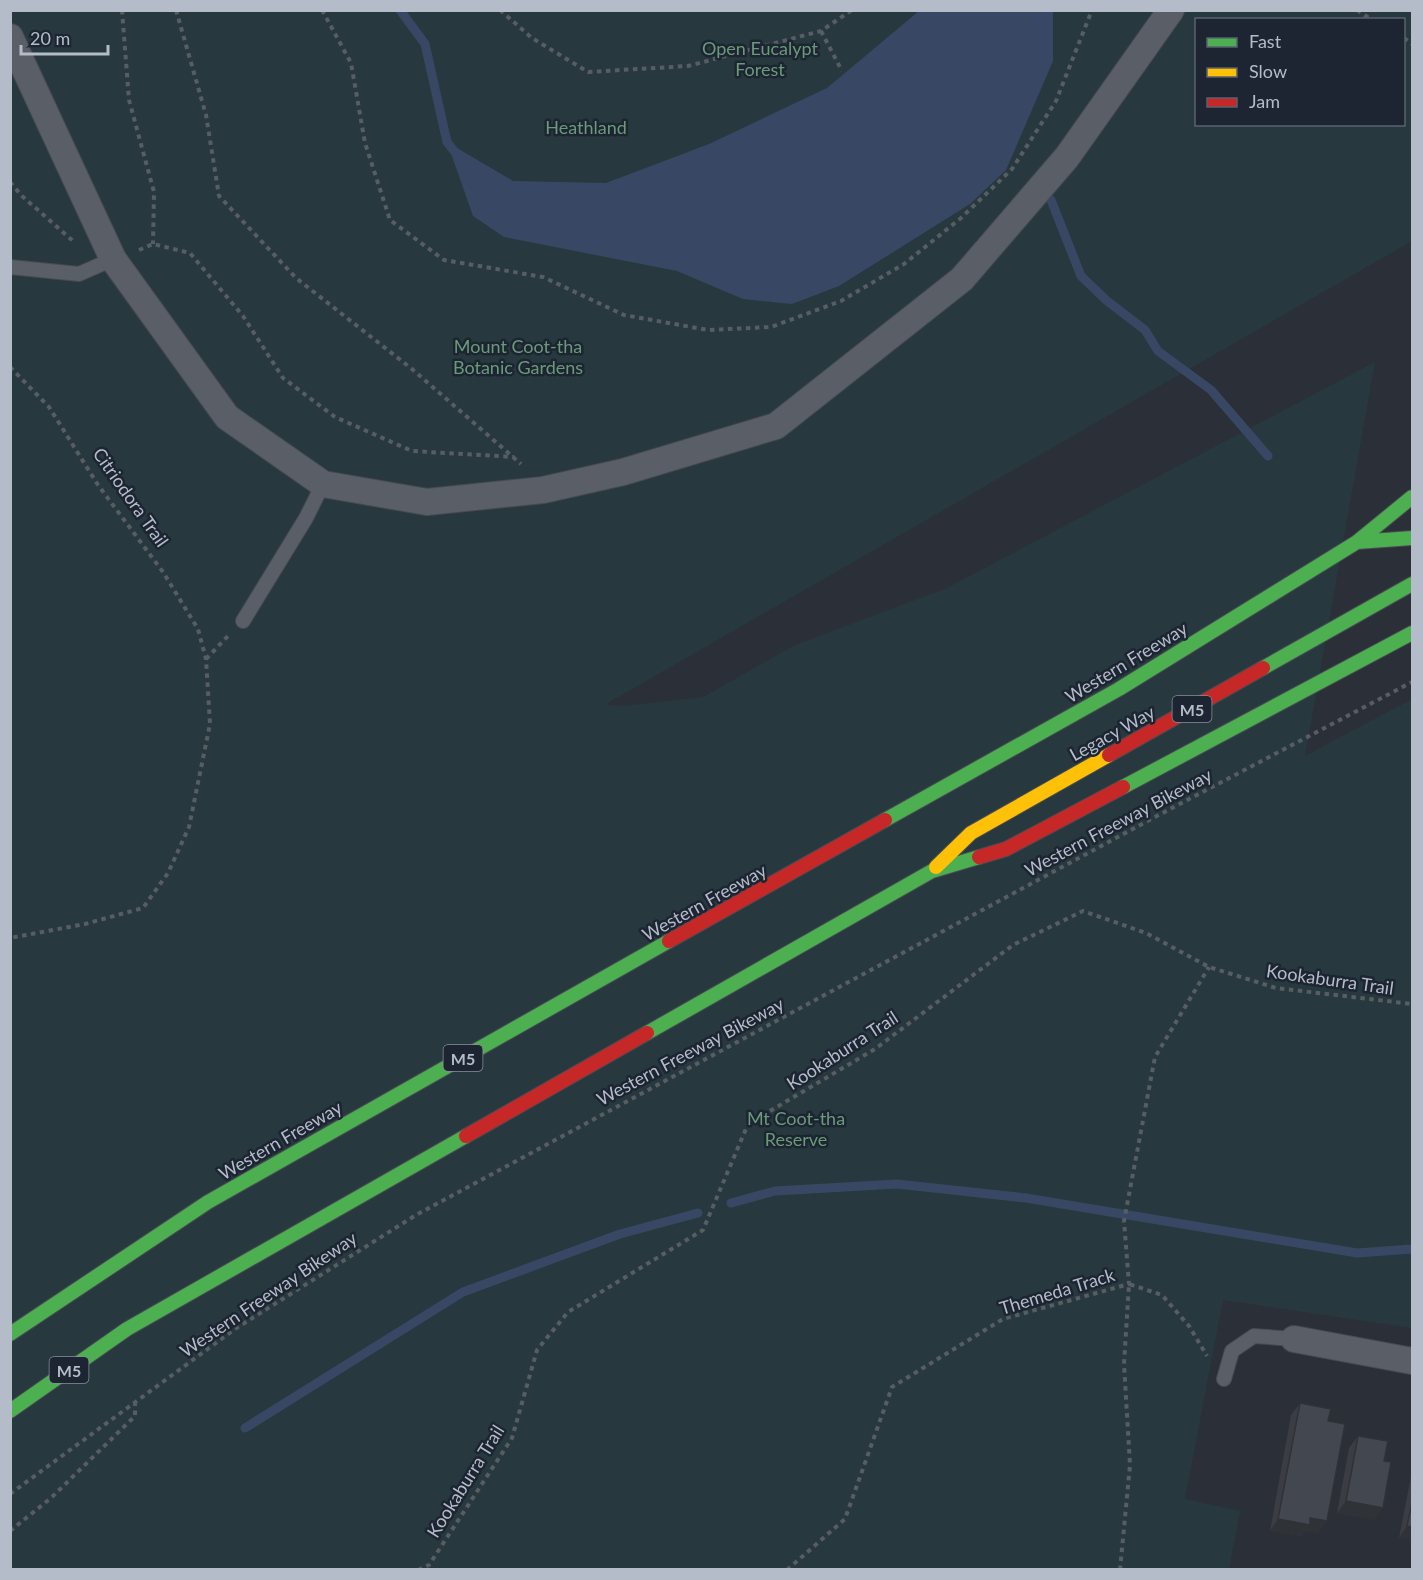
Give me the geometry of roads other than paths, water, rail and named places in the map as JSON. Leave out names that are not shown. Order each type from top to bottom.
[{"type":"highway","name":"Western Freeway","points":[[10,1334],[208,1202],[281,1158],[1119,689],[1357,542],[1413,497]]},
{"type":"highway","name":"M5","points":[[1357,542],[1413,538]]},
{"type":"highway","name":"Legacy Way","points":[[932,872],[971,833],[1413,584]]},
{"type":"highway","name":"M5","points":[[10,1411],[127,1329],[932,872],[1006,849],[1413,633]]},
{"type":"street","points":[[10,36],[106,262],[227,417],[323,484],[427,502],[543,490],[623,472],[776,426],[962,279],[1067,157],[1171,10]]},
{"type":"street","points":[[1294,1339],[1413,1361]]},
{"type":"lane","points":[[10,267],[79,274],[106,262]]},
{"type":"lane","points":[[243,621],[306,519],[323,484]]},
{"type":"lane","points":[[1224,1379],[1232,1351],[1254,1336],[1294,1339]]},
{"type":"water","points":[[919,11],[1053,11],[1053,61],[1006,170],[970,204],[839,286],[792,304],[743,299],[677,271],[504,237],[473,216],[447,142],[513,181],[606,183],[709,144],[827,88]]},
{"type":"waterway","points":[[400,10],[425,44],[447,142],[454,151]]},
{"type":"waterway","points":[[1051,200],[1081,276],[1106,300],[1145,330],[1158,351],[1211,390],[1268,456]]},
{"type":"waterway","points":[[731,1203],[775,1191],[897,1184],[1026,1198],[1357,1253],[1412,1249]]},
{"type":"waterway","points":[[245,1428],[463,1292],[620,1234],[698,1213]]},
{"type":"park label","name":"Open Eucalypt Forest","points":[[760,58]]},
{"type":"park label","name":"Heathland","points":[[586,127]]},
{"type":"park label","name":"Mount Coot-tha Botanic Gardens","points":[[518,356]]},
{"type":"park label","name":"Mt Coot-tha Reserve","points":[[796,1128]]}]
